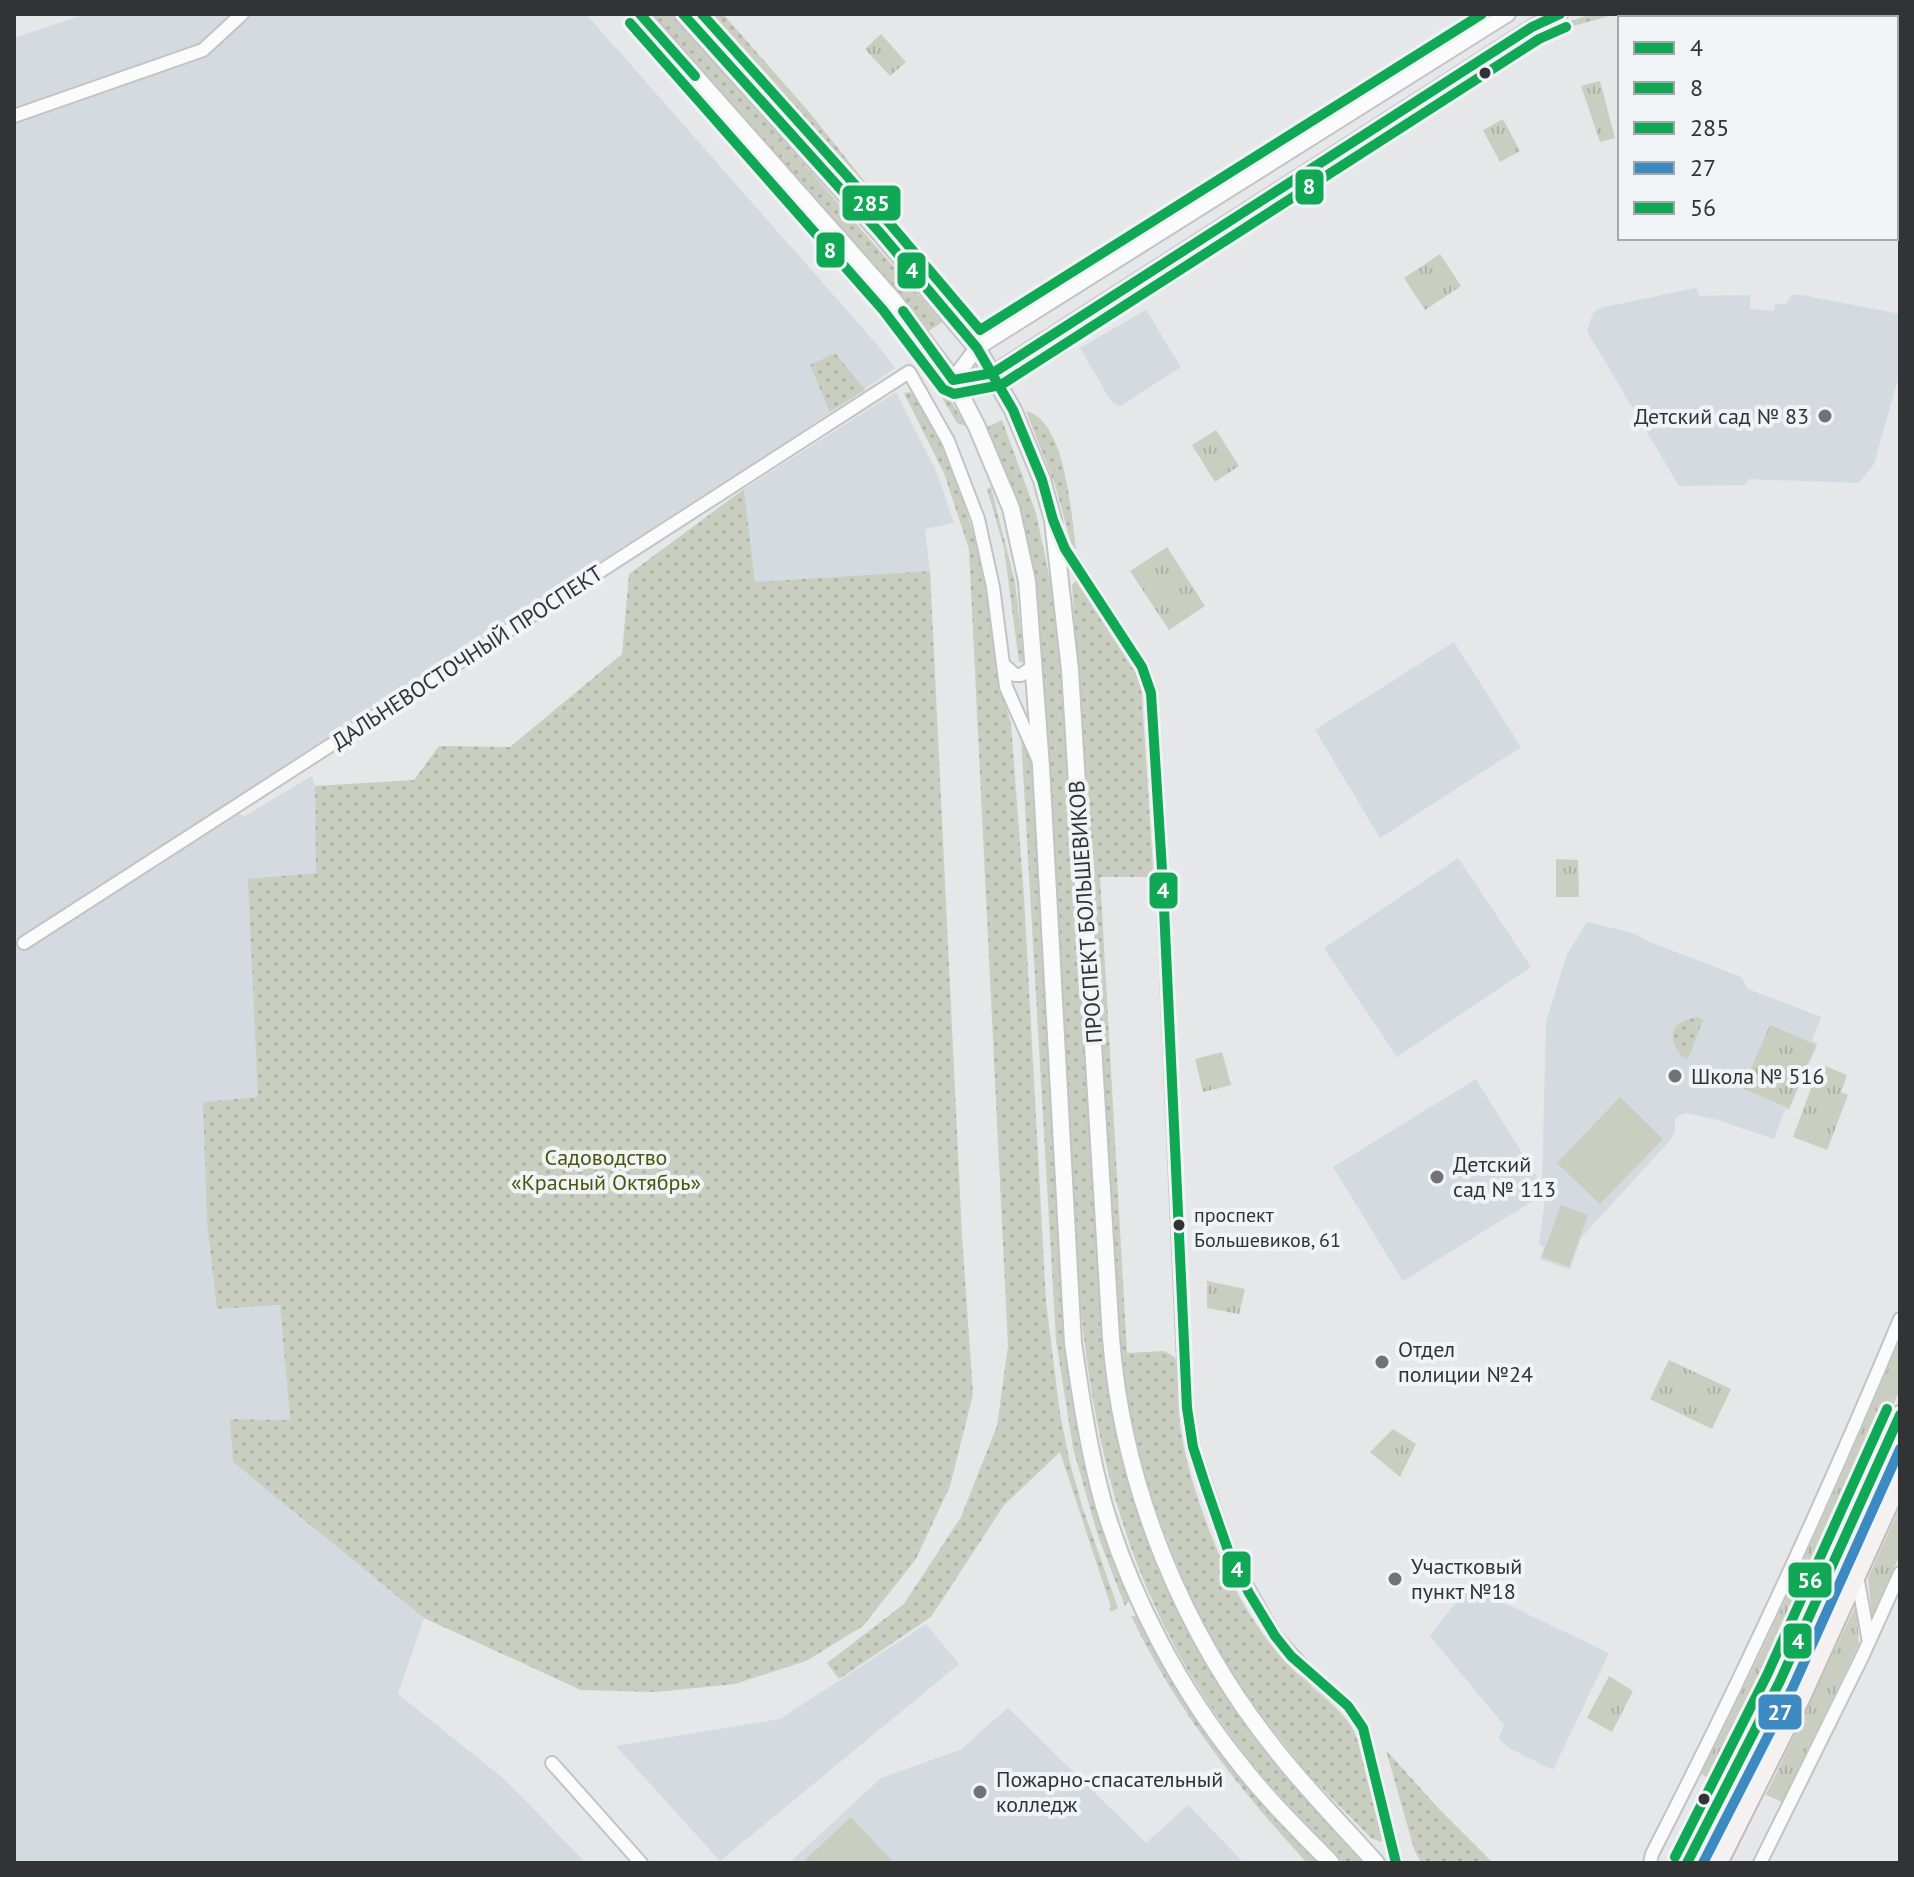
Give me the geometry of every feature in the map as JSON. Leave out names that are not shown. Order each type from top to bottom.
[{"type":"main road","name":"ПРОСПЕКТ БОЛЬШЕВИКОВ","points":[[640,14],[894,301],[953,380],[998,471],[1011,508],[1027,581],[1041,766],[1073,1343],[1086,1427],[1104,1505],[1140,1603],[1198,1707],[1240,1764],[1331,1863]]},
{"type":"main road","name":"ПРОСПЕКТ БОЛЬШЕВИКОВ","points":[[683,14],[881,234],[977,348],[1013,410],[1042,480],[1053,520],[1070,670],[1114,1384],[1134,1476],[1177,1590],[1206,1646],[1279,1754],[1376,1863]]},
{"type":"main road","points":[[1687,1863],[1780,1681],[1900,1415]]},
{"type":"main road","points":[[1718,1863],[1800,1699],[1900,1479]]},
{"type":"street","points":[[14,116],[203,50],[242,14]]},
{"type":"street","points":[[953,380],[977,348],[1508,14]]},
{"type":"street","points":[[953,380],[993,373],[1532,27],[1560,14]]},
{"type":"street","name":"ДАЛЬНЕВОСТОЧНЫЙ ПРОСПЕКТ","points":[[24,943],[909,372],[948,441],[978,519],[993,587],[1001,661]]},
{"type":"street","points":[[1053,520],[1065,549],[1142,667],[1151,693],[1185,1368],[1193,1447],[1230,1556],[1262,1615],[1291,1656],[1348,1706],[1363,1728],[1396,1863]]},
{"type":"street","points":[[1001,661],[1015,675],[1021,675],[1034,666]]},
{"type":"street","points":[[1001,661],[1006,687],[1041,766]]},
{"type":"street","points":[[1650,1863],[1749,1661],[1848,1443],[1900,1319]]},
{"type":"street","points":[[1760,1863],[1900,1573]]},
{"type":"street","points":[[1857,1576],[1869,1642]]},
{"type":"street","points":[[552,1763],[641,1863]]},
{"type":"shaded area","points":[[86,14],[586,14],[895,368],[228,802],[243,817],[312,776],[315,786],[317,873],[249,880],[259,1097],[204,1102],[207,1224],[217,1309],[280,1305],[290,1420],[231,1419],[233,1462],[424,1618],[398,1694],[504,1779],[586,1863],[14,1863],[14,38]]},
{"type":"shaded area","points":[[1696,288],[1700,296],[1750,295],[1750,309],[1774,311],[1775,304],[1786,304],[1792,295],[1801,295],[1900,314],[1900,372],[1874,464],[1859,483],[1749,479],[1745,485],[1679,486],[1587,331],[1593,313],[1600,308]]},
{"type":"shaded area","points":[[1146,310],[1181,367],[1119,407],[1111,401],[1080,348]]},
{"type":"shaded area","points":[[896,392],[937,473],[954,523],[925,529],[930,571],[755,582],[744,489]]},
{"type":"shaded area","points":[[1454,642],[1521,747],[1380,838],[1315,730]]},
{"type":"shaded area","points":[[1458,858],[1531,967],[1397,1057],[1324,948]]},
{"type":"shaded area","name":"Школа № 516","points":[[1587,922],[1636,934],[1741,977],[1748,989],[1821,1017],[1812,1041],[1818,1044],[1789,1110],[1785,1109],[1774,1139],[1718,1120],[1686,1113],[1680,1115],[1675,1119],[1672,1138],[1581,1238],[1570,1270],[1540,1259],[1544,1247],[1539,1245],[1546,1193],[1403,1281],[1333,1167],[1476,1079],[1542,1185],[1546,1022],[1567,954]]},
{"type":"shaded area","points":[[1468,1586],[1609,1653],[1553,1770],[1509,1748],[1499,1738],[1504,1725],[1430,1636]]},
{"type":"shaded area","points":[[926,1624],[959,1664],[720,1861],[616,1746],[780,1719]]},
{"type":"shaded area","name":"Пожарно-спасательный колледж","points":[[1008,1708],[1146,1843],[1188,1805],[1244,1863],[789,1863],[881,1778],[960,1750]]},
{"type":"green space","points":[[651,14],[673,14],[942,322],[929,331],[898,292]]},
{"type":"green space","points":[[694,14],[723,14],[810,113],[869,187],[862,198],[793,127]]},
{"type":"green space","points":[[1476,14],[1487,14],[1435,47],[1432,42]]},
{"type":"green space","points":[[1592,14],[1616,14],[1570,27],[1543,39],[1541,35],[1568,22]]},
{"type":"green space","points":[[881,34],[906,62],[890,76],[865,49]]},
{"type":"green space","points":[[1600,81],[1615,138],[1600,142],[1581,86]]},
{"type":"green space","points":[[1435,102],[1438,107],[1326,178],[1324,174]]},
{"type":"green space","points":[[1503,119],[1520,151],[1500,162],[1483,130]]},
{"type":"green space","points":[[1286,140],[1208,192],[1205,191]]},
{"type":"green space","points":[[1316,178],[1319,182],[1205,256],[1202,251]]},
{"type":"green space","points":[[1440,254],[1461,286],[1425,310],[1404,278]]},
{"type":"green space","points":[[1194,257],[1196,261],[1141,296],[1138,291]]},
{"type":"green space","points":[[921,351],[966,426],[957,423],[922,364]]},
{"type":"green space","points":[[835,353],[865,390],[830,412],[810,365]]},
{"type":"green space","points":[[904,393],[915,395],[931,423],[956,476],[981,560],[998,676],[1011,724],[1024,897],[1046,1302],[1060,1414],[1070,1463],[1118,1608],[1111,1612],[1109,1608],[1060,1452],[1004,1505],[931,1617],[839,1679],[827,1663],[904,1604],[961,1517],[997,1426],[1008,1346],[969,549],[944,473]]},
{"type":"green space","points":[[1026,411],[1039,418],[1058,450],[1069,493],[1076,549],[1071,543],[1055,485]]},
{"type":"green space","points":[[1002,420],[1036,513],[1058,639],[1069,765],[1102,1333],[1122,1450],[1157,1562],[1181,1616],[1209,1667],[1278,1765],[1368,1863],[1344,1863],[1261,1774],[1221,1722],[1187,1668],[1158,1613],[1134,1556],[1115,1498],[1100,1437],[1081,1310],[1041,642],[1022,532],[1007,479],[987,427]]},
{"type":"green space","points":[[1216,430],[1239,466],[1215,482],[1192,445]]},
{"type":"green space","points":[[991,487],[1015,582],[1024,662],[1019,662],[1004,548],[987,489]]},
{"type":"green space","name":"Садоводство «Красный Октябрь»","points":[[744,489],[755,582],[930,571],[962,1236],[973,1394],[950,1486],[916,1559],[863,1626],[806,1661],[735,1684],[656,1692],[581,1690],[424,1618],[233,1462],[230,1419],[290,1420],[280,1305],[217,1309],[207,1224],[203,1102],[258,1097],[248,879],[316,873],[315,786],[414,780],[439,746],[510,747],[622,654],[629,574]]},
{"type":"green space","points":[[1167,547],[1205,606],[1169,630],[1130,571]]},
{"type":"green space","points":[[1076,581],[1141,681],[1153,868],[1146,877],[1100,877],[1127,1353],[1164,1351],[1175,1357],[1183,1444],[1194,1487],[1219,1554],[1244,1604],[1266,1638],[1293,1670],[1335,1707],[1351,1726],[1370,1780],[1383,1838],[1381,1842],[1371,1838],[1310,1776],[1244,1694],[1191,1602],[1139,1464],[1124,1376],[1107,1195],[1099,1000],[1072,585]]},
{"type":"green space","points":[[1021,737],[1032,758],[1070,1385],[1085,1460],[1131,1598],[1125,1606],[1098,1536],[1073,1448],[1056,1340]]},
{"type":"green space","points":[[1556,859],[1578,860],[1579,897],[1556,897]]},
{"type":"green space","points":[[1698,1017],[1703,1020],[1688,1059],[1682,1057],[1677,1049],[1674,1031],[1681,1022]]},
{"type":"green space","points":[[1770,1025],[1816,1045],[1789,1108],[1742,1088]]},
{"type":"green space","points":[[1222,1052],[1231,1085],[1203,1092],[1195,1059]]},
{"type":"green space","points":[[1820,1064],[1847,1075],[1841,1092],[1848,1095],[1827,1150],[1793,1137]]},
{"type":"green space","points":[[1620,1097],[1663,1139],[1600,1204],[1557,1163]]},
{"type":"green space","points":[[1561,1205],[1588,1215],[1569,1267],[1542,1257]]},
{"type":"green space","points":[[1207,1281],[1245,1289],[1239,1314],[1207,1308]]},
{"type":"green space","points":[[1900,1340],[1900,1389],[1769,1683],[1718,1783],[1701,1774],[1804,1558]]},
{"type":"green space","points":[[1669,1360],[1731,1389],[1712,1429],[1650,1399]]},
{"type":"green space","points":[[1393,1429],[1416,1444],[1400,1477],[1370,1452]]},
{"type":"green space","points":[[1900,1507],[1900,1554],[1872,1617],[1868,1578]]},
{"type":"green space","points":[[1856,1605],[1859,1644],[1782,1802],[1766,1795]]},
{"type":"green space","points":[[1131,1616],[1138,1616],[1142,1621],[1251,1789],[1320,1863],[1307,1863],[1232,1776],[1188,1715]]},
{"type":"green space","points":[[1609,1676],[1633,1691],[1612,1732],[1587,1718]]},
{"type":"green space","points":[[1386,1750],[1493,1863],[1421,1863],[1414,1849]]},
{"type":"green space","points":[[851,1817],[894,1863],[802,1863]]},
{"type":"transit line","name":"4","points":[[640,14],[695,76]]},
{"type":"transit line","name":"4","points":[[683,14],[881,234],[977,348],[1013,410],[1042,480],[1065,549],[1142,667],[1151,693],[1187,1408],[1193,1447],[1230,1556],[1275,1636],[1291,1656],[1348,1706],[1363,1728],[1396,1863]]},
{"type":"transit line","name":"285","points":[[702,14],[891,225],[980,330],[1482,14]]},
{"type":"transit line","name":"4","points":[[903,311],[953,380],[993,373],[1532,27],[1560,14]]},
{"type":"transit line","name":"8","points":[[630,23],[883,310],[943,389],[954,394],[1001,385],[1539,39],[1566,27]]},
{"type":"transit line","name":"56","points":[[1675,1857],[1767,1675],[1887,1409]]},
{"type":"transit line","name":"4","points":[[1687,1863],[1780,1681],[1900,1415]]},
{"type":"transit line","name":"27","points":[[1703,1863],[1793,1687],[1900,1449]]},
{"type":"place","name":"Детский сад № 83","points":[[1825,416]]},
{"type":"place","name":"Школа № 516","points":[[1675,1076]]},
{"type":"place","name":"Детский сад № 113","points":[[1437,1177]]},
{"type":"place","name":"проспект Большевиков, 61","points":[[1179,1225]]},
{"type":"place","name":"Отдел полиции №24","points":[[1382,1362]]},
{"type":"place","name":"Участковый пункт №18","points":[[1395,1579]]},
{"type":"place","name":"Пожарно-спасательный колледж","points":[[980,1792]]}]
